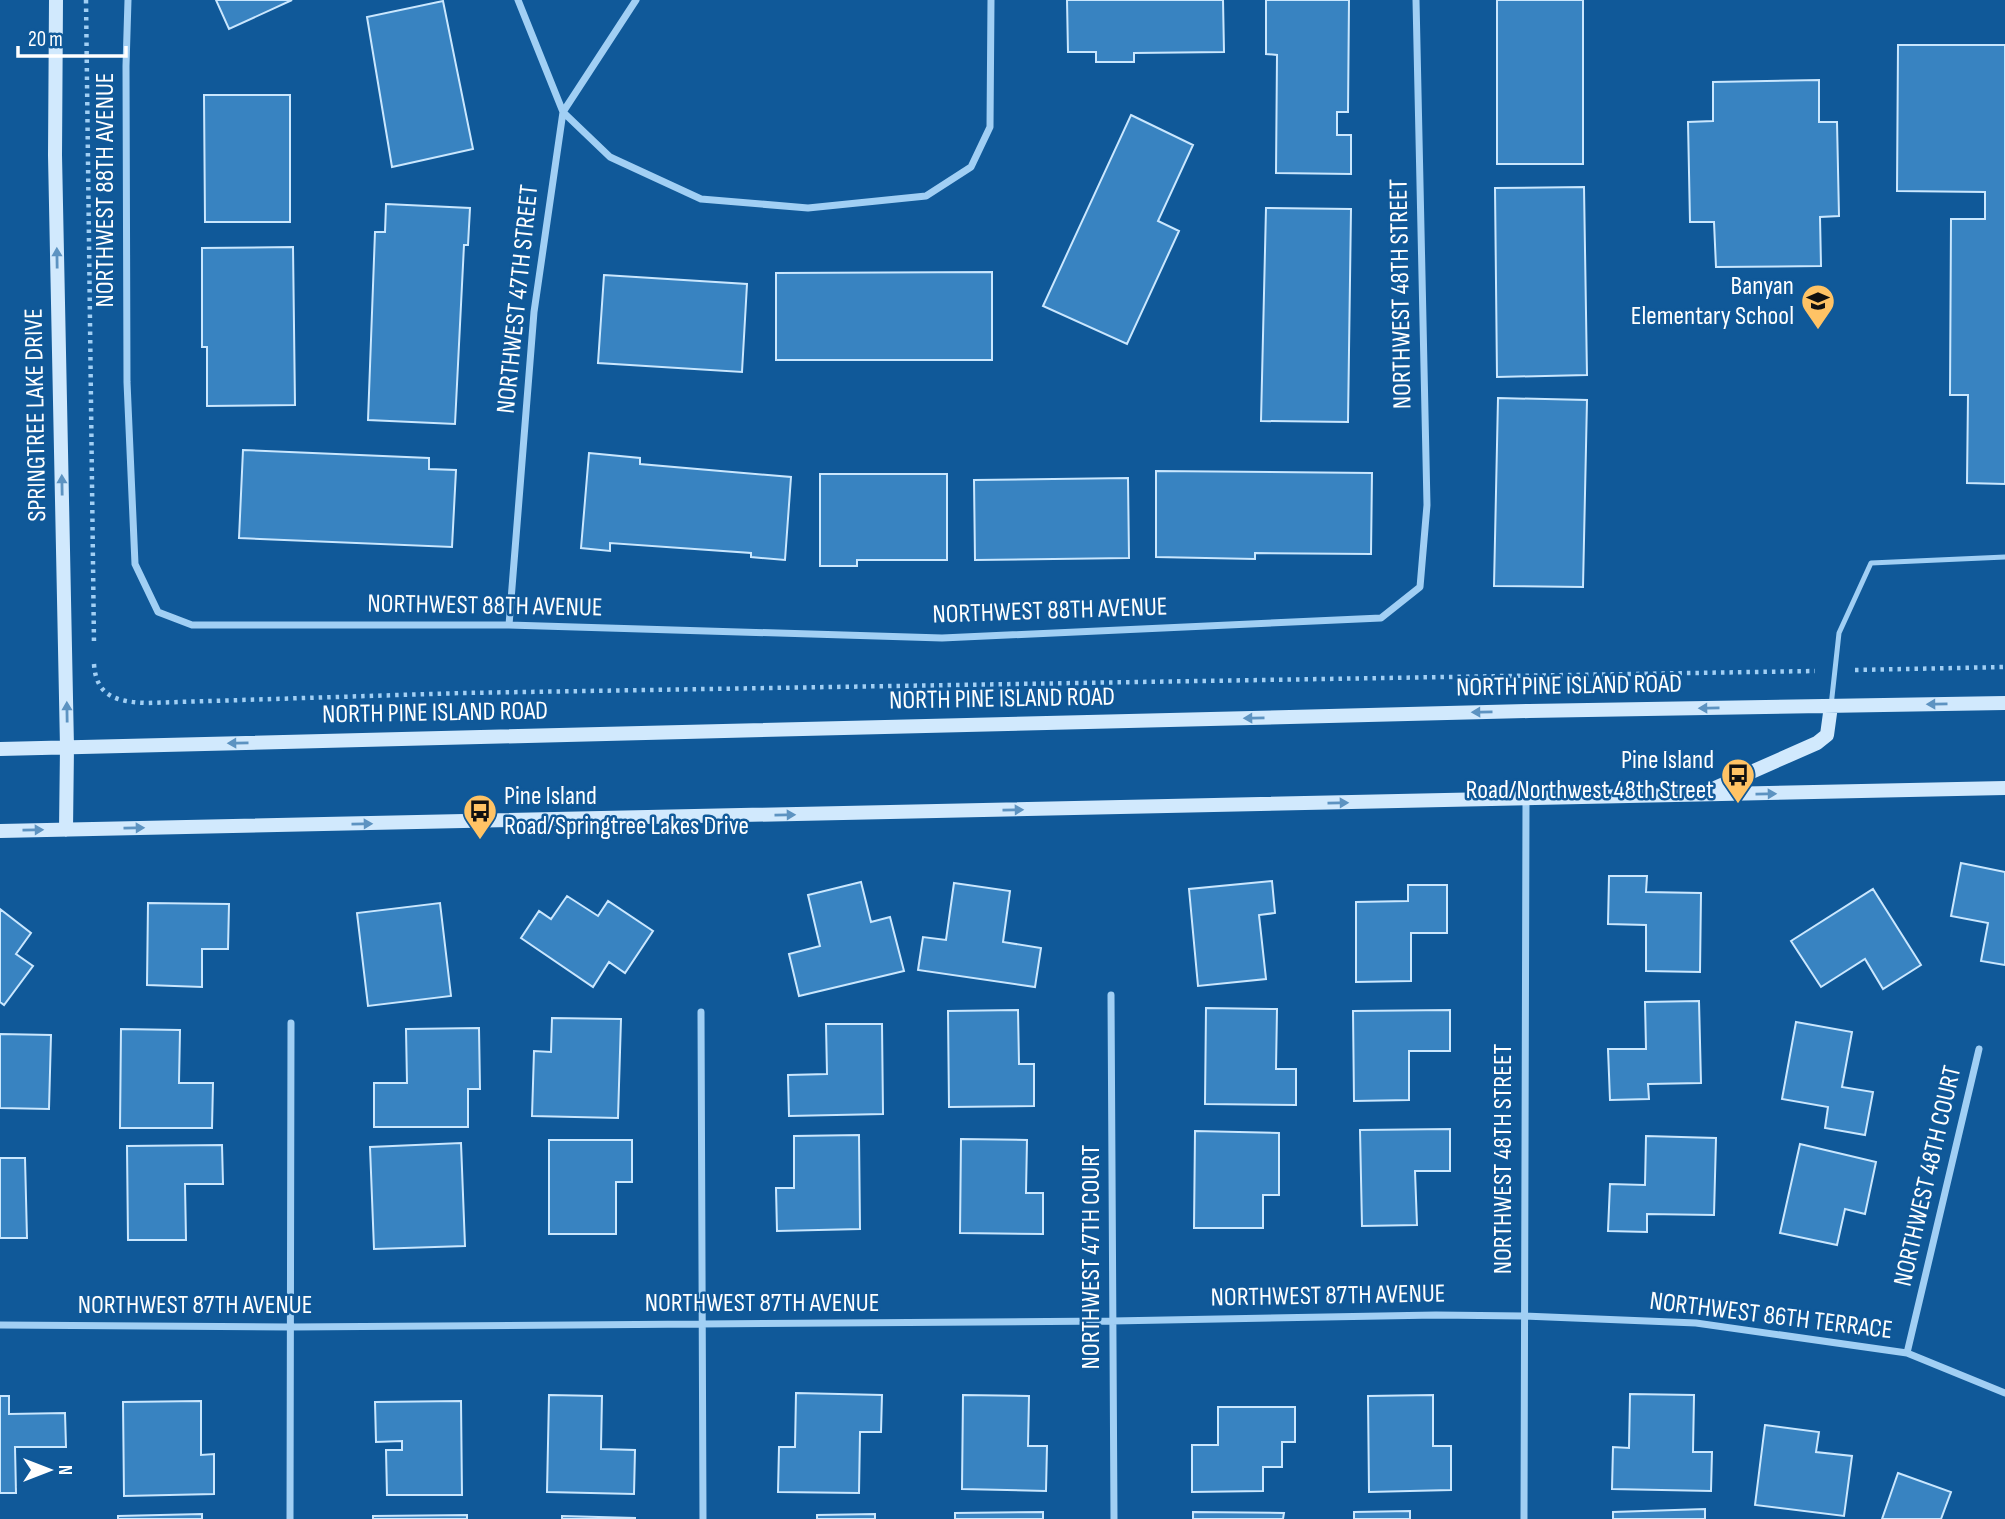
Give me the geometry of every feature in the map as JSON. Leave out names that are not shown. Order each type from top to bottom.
[{"type":"main road","name":"SPRINGTREE LAKE DRIVE","points":[[56,0],[55,169],[67,747],[66,830]]},
{"type":"main road","name":"NORTH PINE ISLAND ROAD","points":[[0,749],[1529,711],[2005,703]]},
{"type":"main road","points":[[1698,795],[1817,743],[1826,734],[1831,706]]},
{"type":"main road","points":[[0,831],[2005,788]]},
{"type":"street","name":"NORTHWEST 88TH AVENUE","points":[[128,0],[127,369],[135,564],[158,612],[191,625],[509,625],[956,638],[1381,618],[1420,587]]},
{"type":"street","points":[[518,0],[562,112],[610,157],[701,199],[808,208],[926,196],[971,167],[990,127],[991,0]]},
{"type":"street","name":"NORTHWEST 47TH STREET","points":[[509,625],[534,312],[562,112],[636,0]]},
{"type":"street","name":"NORTHWEST 48TH STREET","points":[[1416,0],[1427,505],[1420,587]]},
{"type":"street","name":"NORTHWEST 48TH STREET","points":[[1524,1519],[1526,799]]},
{"type":"street","name":"NORTHWEST 47TH COURT","points":[[1111,995],[1114,1519]]},
{"type":"street","points":[[701,1013],[703,1519]]},
{"type":"street","points":[[290,1519],[291,1023]]},
{"type":"street","name":"NORTHWEST 48TH COURT","points":[[1907,1353],[1979,1049]]},
{"type":"street","name":"NORTHWEST 87TH AVENUE","points":[[0,1325],[290,1327],[1523,1316]]},
{"type":"street","name":"NORTHWEST 86TH TERRACE","points":[[1523,1316],[1696,1323],[1907,1353],[2005,1393]]},
{"type":"lane","points":[[1831,706],[1839,633],[1871,563],[2005,557]]},
{"type":"path","points":[[86,0],[94,668],[100,685],[109,696],[124,702],[462,693],[2005,667]]},
{"type":"building","points":[[216,0],[292,0],[229,29]]},
{"type":"building","points":[[1067,0],[1223,0],[1224,52],[1134,53],[1134,62],[1096,62],[1096,52],[1068,52]]},
{"type":"building","points":[[1266,0],[1349,0],[1348,112],[1337,112],[1337,135],[1351,135],[1351,174],[1276,173],[1277,55],[1266,54]]},
{"type":"building","points":[[1497,0],[1583,0],[1583,164],[1497,164]]},
{"type":"building","points":[[443,1],[473,149],[392,167],[367,17]]},
{"type":"building","points":[[1898,45],[2005,45],[2005,484],[1967,483],[1968,395],[1950,395],[1951,219],[1985,219],[1985,192],[1897,191]]},
{"type":"building","points":[[1819,80],[1819,122],[1837,122],[1839,216],[1820,217],[1821,266],[1716,267],[1714,222],[1690,222],[1688,122],[1713,121],[1713,82]]},
{"type":"building","points":[[204,95],[290,95],[290,222],[205,222]]},
{"type":"building","points":[[1131,115],[1193,145],[1158,221],[1179,231],[1127,344],[1043,306]]},
{"type":"building","points":[[1584,187],[1587,375],[1497,377],[1495,188]]},
{"type":"building","points":[[386,204],[470,208],[468,245],[464,245],[455,424],[368,420],[375,232],[385,232]]},
{"type":"building","points":[[1266,208],[1351,209],[1348,422],[1261,421]]},
{"type":"building","points":[[293,247],[295,405],[207,406],[207,347],[202,347],[202,248]]},
{"type":"building","points":[[992,272],[992,360],[776,360],[776,273]]},
{"type":"building","points":[[604,275],[747,284],[742,372],[598,363]]},
{"type":"building","points":[[1498,398],[1587,400],[1583,587],[1494,586]]},
{"type":"building","points":[[243,450],[429,458],[429,469],[456,470],[452,547],[239,538]]},
{"type":"building","points":[[589,453],[640,458],[640,464],[791,477],[785,560],[751,557],[751,553],[610,543],[610,551],[581,548]]},
{"type":"building","points":[[1156,471],[1372,473],[1371,554],[1255,553],[1255,559],[1156,557]]},
{"type":"building","points":[[820,474],[947,474],[947,560],[857,560],[857,566],[820,566]]},
{"type":"building","points":[[1128,478],[1129,558],[975,560],[974,480]]},
{"type":"building","points":[[1961,863],[2005,872],[2005,965],[1981,961],[1988,923],[1951,916]]},
{"type":"building","points":[[1609,876],[1647,876],[1646,892],[1701,893],[1700,972],[1646,971],[1646,925],[1608,924]]},
{"type":"building","points":[[1272,881],[1275,913],[1259,915],[1266,979],[1198,986],[1189,889]]},
{"type":"building","points":[[861,882],[871,922],[890,917],[904,971],[799,996],[789,954],[820,946],[808,895]]},
{"type":"building","points":[[954,883],[1010,891],[1003,942],[1041,948],[1035,987],[918,970],[923,937],[946,940]]},
{"type":"building","points":[[1408,885],[1447,885],[1447,933],[1411,933],[1411,981],[1356,982],[1356,902],[1408,901]]},
{"type":"building","points":[[1873,889],[1921,965],[1883,989],[1865,959],[1821,987],[1791,941]]},
{"type":"building","points":[[567,896],[598,916],[608,901],[653,931],[625,973],[609,962],[593,987],[521,938],[539,911],[551,919]]},
{"type":"building","points":[[148,903],[229,904],[228,949],[202,949],[202,987],[147,985]]},
{"type":"building","points":[[440,903],[451,996],[368,1006],[357,913]]},
{"type":"building","points":[[0,909],[31,933],[16,954],[33,966],[4,1005],[0,1002]]},
{"type":"building","points":[[1699,1001],[1701,1083],[1648,1084],[1649,1099],[1610,1100],[1608,1049],[1646,1049],[1645,1002]]},
{"type":"building","points":[[1206,1008],[1277,1009],[1276,1069],[1296,1069],[1296,1105],[1205,1104]]},
{"type":"building","points":[[1018,1010],[1019,1064],[1034,1064],[1034,1106],[949,1107],[948,1011]]},
{"type":"building","points":[[1450,1010],[1450,1051],[1409,1051],[1409,1100],[1354,1101],[1353,1011]]},
{"type":"building","points":[[552,1018],[621,1019],[618,1118],[532,1116],[534,1051],[551,1052]]},
{"type":"building","points":[[1796,1022],[1852,1032],[1842,1087],[1873,1092],[1865,1135],[1825,1128],[1828,1107],[1782,1099]]},
{"type":"building","points":[[826,1024],[882,1024],[883,1114],[789,1116],[788,1075],[827,1074]]},
{"type":"building","points":[[479,1028],[480,1089],[468,1089],[468,1127],[374,1127],[374,1083],[407,1083],[406,1029]]},
{"type":"building","points":[[121,1029],[180,1030],[179,1083],[213,1083],[212,1128],[120,1128]]},
{"type":"building","points":[[0,1034],[51,1035],[49,1109],[0,1108]]},
{"type":"building","points":[[1450,1129],[1450,1171],[1415,1171],[1417,1225],[1362,1226],[1360,1130]]},
{"type":"building","points":[[1195,1131],[1279,1133],[1279,1195],[1263,1195],[1263,1228],[1194,1228]]},
{"type":"building","points":[[859,1135],[860,1229],[777,1231],[776,1188],[794,1188],[794,1136]]},
{"type":"building","points":[[1646,1136],[1716,1138],[1714,1215],[1647,1214],[1647,1232],[1608,1231],[1610,1184],[1645,1185]]},
{"type":"building","points":[[961,1139],[1027,1140],[1026,1193],[1043,1193],[1043,1234],[960,1233]]},
{"type":"building","points":[[549,1140],[632,1140],[632,1182],[616,1182],[616,1234],[549,1234]]},
{"type":"building","points":[[461,1143],[465,1246],[374,1249],[370,1147]]},
{"type":"building","points":[[1800,1144],[1876,1162],[1865,1214],[1845,1209],[1837,1245],[1780,1233]]},
{"type":"building","points":[[222,1145],[223,1184],[185,1184],[186,1240],[128,1240],[127,1146]]},
{"type":"building","points":[[0,1158],[25,1158],[27,1238],[0,1238]]},
{"type":"building","points":[[796,1393],[882,1395],[881,1432],[860,1432],[859,1493],[778,1492],[779,1447],[795,1447]]},
{"type":"building","points":[[1630,1394],[1694,1395],[1693,1452],[1712,1452],[1711,1491],[1612,1489],[1613,1447],[1629,1448]]},
{"type":"building","points":[[549,1395],[602,1396],[601,1449],[635,1450],[634,1494],[547,1492]]},
{"type":"building","points":[[963,1395],[1029,1396],[1028,1446],[1047,1446],[1046,1491],[962,1489]]},
{"type":"building","points":[[1433,1395],[1433,1446],[1451,1446],[1451,1490],[1369,1492],[1368,1396]]},
{"type":"building","points":[[0,1396],[9,1396],[9,1414],[65,1413],[66,1447],[15,1447],[16,1493],[0,1493]]},
{"type":"building","points":[[201,1401],[201,1455],[214,1454],[214,1494],[124,1496],[123,1402]]},
{"type":"building","points":[[461,1401],[462,1495],[387,1495],[386,1450],[402,1450],[402,1441],[376,1442],[375,1402]]},
{"type":"building","points":[[1218,1407],[1295,1407],[1295,1442],[1282,1442],[1282,1467],[1263,1467],[1263,1491],[1192,1492],[1192,1445],[1218,1445]]},
{"type":"building","points":[[1765,1425],[1819,1432],[1816,1452],[1852,1456],[1844,1516],[1755,1505]]},
{"type":"building","points":[[1898,1473],[1951,1492],[1941,1519],[1882,1519]]},
{"type":"building","points":[[1705,1509],[1705,1519],[1613,1519],[1613,1512]]},
{"type":"building","points":[[1410,1511],[1410,1519],[1354,1519],[1354,1512]]},
{"type":"building","points":[[1043,1512],[1043,1519],[955,1519],[955,1513]]},
{"type":"building","points":[[1193,1512],[1284,1513],[1283,1519],[1193,1519]]},
{"type":"building","points":[[202,1514],[202,1519],[118,1519],[118,1516]]},
{"type":"building","points":[[875,1514],[875,1519],[817,1519],[817,1515]]},
{"type":"building","points":[[467,1515],[467,1519],[373,1519],[373,1516]]},
{"type":"building","points":[[562,1516],[635,1518],[635,1519],[562,1519]]},
{"type":"place","name":"Banyan Elementary School","points":[[1818,331]]},
{"type":"place","name":"Pine Island Road/Northwest 48th Street","points":[[1738,805]]},
{"type":"place","name":"Pine Island Road/Springtree Lakes Drive","points":[[480,841]]}]
